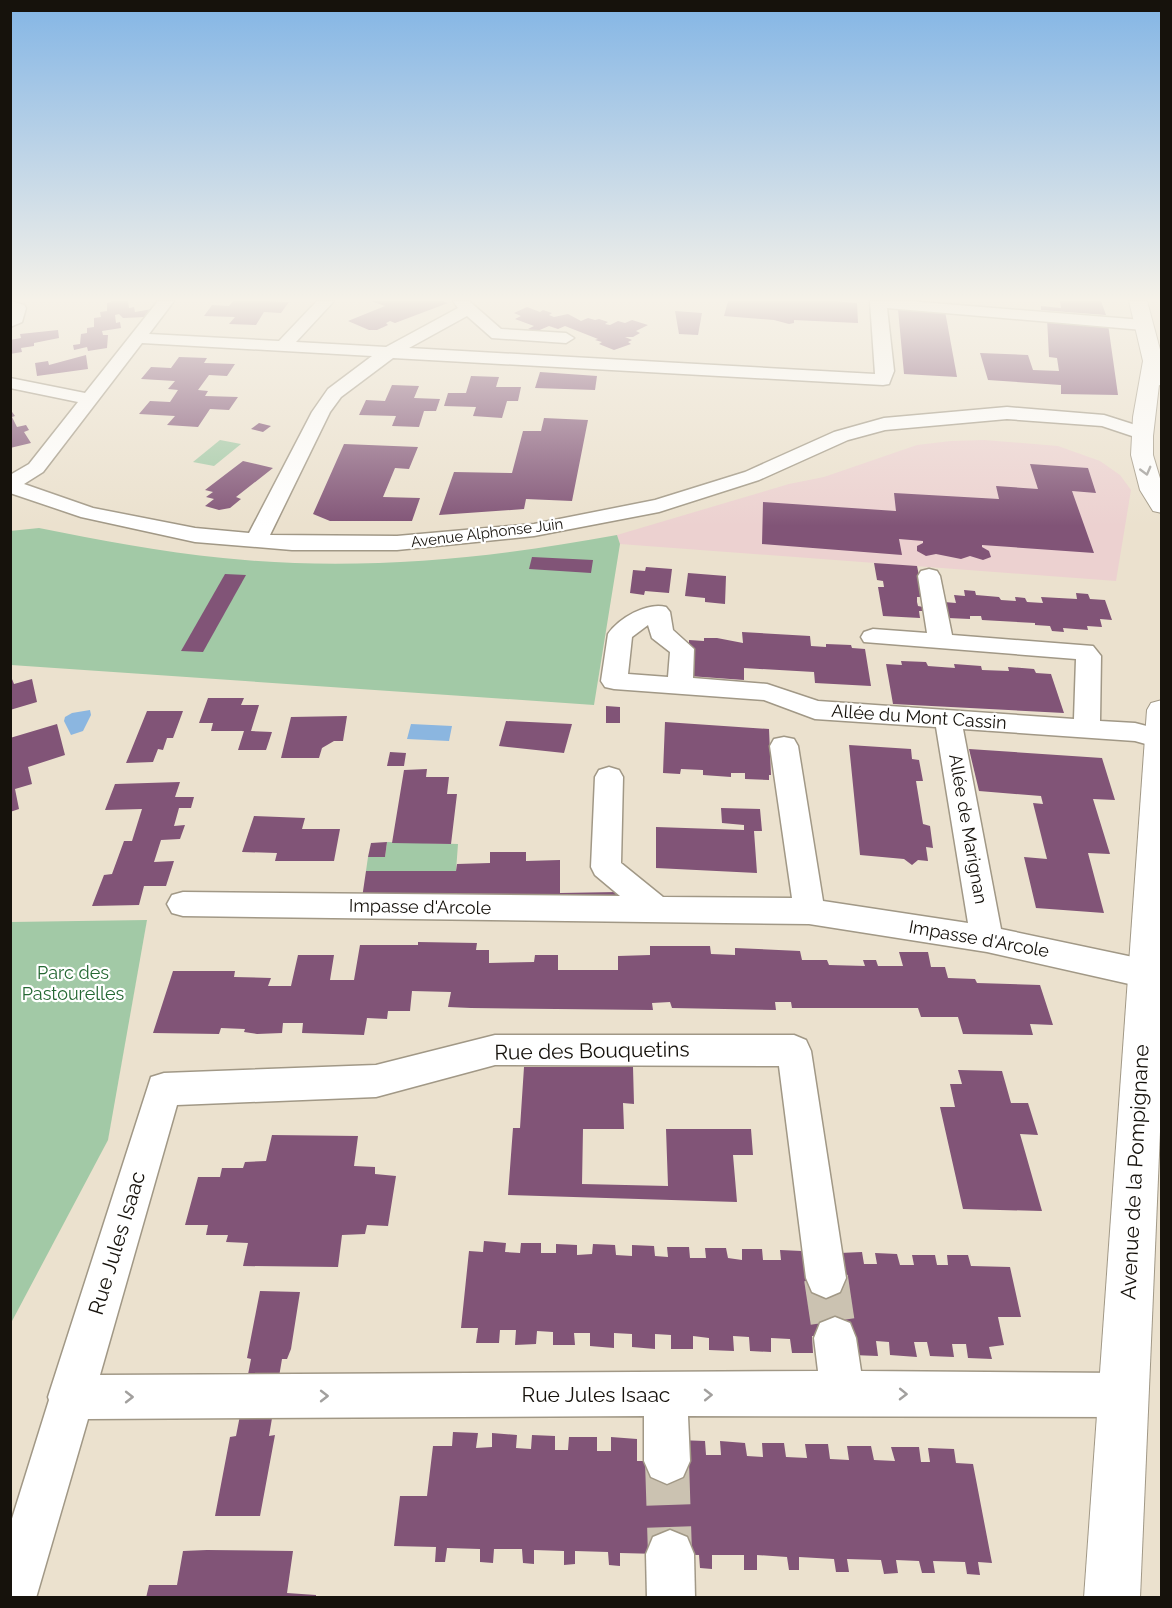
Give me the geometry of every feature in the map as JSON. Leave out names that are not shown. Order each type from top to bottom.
[{"type":"main road","points":[[1157,376],[1151,435],[1140,451],[1152,495],[1161,506]]},
{"type":"main road","name":"Avenue de la Pompignane","points":[[1112,1598],[1161,724]]},
{"type":"street","points":[[15,491],[36,468],[107,376]]},
{"type":"street","points":[[256,541],[321,412],[334,393],[357,376]]},
{"type":"street","points":[[799,376],[883,380],[884,376]]},
{"type":"street","points":[[10,383],[89,399]]},
{"type":"street","name":"Avenue Alphonse Juin","points":[[15,491],[121,522],[195,535],[256,541],[397,543],[534,530],[619,515],[692,497],[752,476],[841,436],[884,424],[955,420],[1095,433],[1151,435]]},
{"type":"street","points":[[929,576],[941,642]]},
{"type":"street","points":[[873,638],[1084,652],[1089,656],[1087,729]]},
{"type":"street","name":"Allée du Mont Cassin","points":[[680,685],[767,692],[815,710],[1135,732],[1161,724]]},
{"type":"street","name":"Allée de Marignan","points":[[948,719],[987,939]]},
{"type":"street","points":[[784,746],[809,911]]},
{"type":"street","points":[[609,777],[606,867],[658,911]]},
{"type":"street","name":"Impasse d'Arcole","points":[[183,904],[809,911],[987,939],[1147,974]]},
{"type":"street","name":"Rue des Bouquetins","points":[[164,1089],[376,1081],[495,1050],[794,1051],[826,1278]]},
{"type":"street","name":"Rue Jules Isaac","points":[[12,1598],[70,1397],[164,1089]]},
{"type":"street","points":[[835,1338],[843,1393]]},
{"type":"street","name":"Rue Jules Isaac","points":[[70,1397],[843,1393],[1122,1395]]},
{"type":"street","points":[[665,1395],[667,1461]]},
{"type":"shaded area","points":[[984,440],[1058,446],[1100,461],[1120,475],[1131,490],[1116,581],[620,544],[617,535],[789,484],[824,477],[917,445]]},
{"type":"green space","points":[[220,440],[241,444],[214,466],[193,462]]},
{"type":"green space","points":[[39,528],[200,555],[322,564],[470,557],[617,535],[620,544],[594,705],[11,665],[10,531]]},
{"type":"green space","points":[[387,842],[458,844],[456,871],[366,871],[368,857],[385,857]]},
{"type":"green space","name":"Parc des Pastourelles","points":[[147,920],[108,1140],[11,1323],[11,922]]},
{"type":"water","points":[[90,710],[91,715],[83,731],[71,735],[64,721],[65,717],[72,713]]},
{"type":"water","points":[[411,724],[452,726],[449,741],[407,739]]},
{"type":"building","points":[[143,376],[208,376],[198,390],[208,391],[205,396],[238,397],[229,410],[210,409],[198,427],[167,425],[175,416],[139,414],[150,401],[170,402],[178,390],[168,389],[175,381],[141,379]]},
{"type":"building","points":[[471,376],[499,377],[496,387],[521,387],[518,401],[507,401],[502,418],[473,416],[476,407],[444,406],[448,393],[466,393]]},
{"type":"building","points":[[539,376],[597,376],[595,390],[535,388]]},
{"type":"building","points":[[987,376],[1115,376],[1118,395],[1061,394],[1061,385],[988,380]]},
{"type":"building","points":[[392,385],[419,386],[414,398],[440,399],[436,411],[424,411],[419,427],[392,426],[396,416],[359,415],[366,400],[385,401]]},
{"type":"building","points":[[10,409],[15,416],[12,417],[17,427],[26,425],[29,430],[24,432],[31,443],[10,448]]},
{"type":"building","points":[[544,418],[588,420],[572,501],[526,499],[524,509],[439,515],[454,472],[512,473],[523,431],[541,431]]},
{"type":"building","points":[[259,423],[271,426],[263,432],[251,429]]},
{"type":"building","points":[[344,444],[418,447],[409,469],[395,468],[383,497],[420,498],[412,521],[330,521],[313,514]]},
{"type":"building","points":[[243,461],[273,468],[236,497],[241,499],[230,508],[219,510],[205,506],[214,499],[206,497],[213,492],[205,490]]},
{"type":"building","points":[[1030,464],[1088,468],[1096,493],[1072,491],[1094,553],[982,545],[989,551],[991,557],[983,560],[970,556],[961,559],[936,554],[926,556],[917,551],[917,546],[923,541],[899,539],[902,555],[762,544],[763,502],[896,511],[894,493],[999,499],[996,486],[1038,489]]},
{"type":"building","points":[[532,557],[593,560],[591,573],[529,569]]},
{"type":"building","points":[[874,563],[917,566],[922,590],[919,589],[921,597],[917,597],[917,602],[924,611],[919,611],[920,618],[883,616],[878,587],[884,587],[883,581],[877,580]]},
{"type":"building","points":[[646,567],[672,569],[669,593],[645,591],[644,595],[630,593],[633,570],[645,571]]},
{"type":"building","points":[[688,573],[726,576],[725,604],[705,602],[705,598],[685,596]]},
{"type":"building","points":[[225,574],[246,575],[203,652],[181,651]]},
{"type":"building","points":[[964,590],[975,591],[976,595],[999,597],[1001,600],[1016,601],[1015,597],[1025,598],[1027,602],[1043,603],[1041,597],[1077,599],[1076,593],[1088,594],[1090,599],[1105,600],[1112,620],[1100,619],[1102,627],[1087,626],[1088,630],[1063,628],[1064,632],[1052,631],[1050,626],[1035,625],[1035,623],[982,620],[981,616],[970,616],[970,619],[948,618],[944,602],[956,603],[954,595],[965,596]]},
{"type":"building","points":[[742,632],[810,636],[811,646],[851,645],[852,648],[865,649],[871,686],[815,683],[814,672],[744,668],[744,680],[689,676],[689,640],[704,641],[704,638],[717,638],[743,643]]},
{"type":"building","points":[[901,661],[926,662],[928,666],[955,668],[954,664],[981,666],[982,670],[1009,671],[1008,667],[1034,669],[1036,673],[1051,674],[1064,713],[893,704],[886,664],[902,665]]},
{"type":"building","points":[[10,674],[14,684],[32,679],[37,702],[10,710]]},
{"type":"building","points":[[208,698],[244,698],[241,705],[259,705],[251,731],[272,732],[266,750],[238,750],[244,731],[211,731],[213,723],[199,723]]},
{"type":"building","points":[[606,706],[620,707],[620,723],[606,723]]},
{"type":"building","points":[[147,711],[183,711],[173,738],[167,738],[163,750],[158,749],[153,762],[126,763]]},
{"type":"building","points":[[347,716],[343,741],[334,741],[322,748],[319,758],[281,758],[291,717]]},
{"type":"building","points":[[506,721],[572,724],[564,753],[499,746]]},
{"type":"building","points":[[665,722],[769,729],[771,775],[769,775],[769,780],[745,779],[745,773],[731,773],[731,777],[703,775],[703,770],[681,769],[680,774],[663,773]]},
{"type":"building","points":[[57,724],[65,755],[28,767],[32,784],[15,789],[19,809],[10,812],[10,738]]},
{"type":"building","points":[[849,745],[911,749],[912,759],[919,760],[923,781],[916,781],[923,824],[930,826],[933,848],[926,847],[928,861],[918,860],[912,865],[904,859],[860,855]]},
{"type":"building","points":[[969,749],[1102,758],[1115,800],[1093,799],[1110,854],[1088,853],[1104,913],[1036,908],[1024,857],[1047,859],[1033,803],[1043,804],[1041,796],[979,791]]},
{"type":"building","points":[[390,752],[406,753],[404,766],[387,766]]},
{"type":"building","points":[[427,769],[426,777],[449,777],[447,794],[457,794],[451,844],[392,843],[404,770]]},
{"type":"building","points":[[180,782],[175,797],[194,797],[191,808],[179,808],[174,826],[185,825],[180,839],[161,840],[154,862],[174,861],[166,886],[144,886],[139,905],[92,906],[104,875],[112,874],[124,841],[132,841],[142,809],[105,810],[115,784]]},
{"type":"building","points":[[721,808],[760,809],[762,831],[754,831],[757,873],[656,868],[656,827],[744,830],[744,825],[722,823]]},
{"type":"building","points":[[254,816],[305,818],[302,829],[340,829],[334,861],[275,861],[277,853],[242,852]]},
{"type":"building","points":[[387,842],[385,857],[368,857],[371,843]]},
{"type":"building","points":[[490,852],[526,852],[526,861],[560,860],[560,893],[617,892],[617,905],[362,898],[366,871],[456,871],[457,864],[490,863]]},
{"type":"building","points":[[418,942],[477,943],[476,950],[489,950],[489,963],[534,962],[535,955],[558,955],[558,970],[618,970],[618,956],[650,955],[650,946],[710,946],[711,954],[735,955],[735,948],[800,951],[802,960],[827,960],[829,965],[865,966],[863,960],[876,960],[878,966],[903,966],[899,952],[928,952],[931,967],[945,967],[948,978],[975,979],[977,983],[1040,985],[1053,1025],[1030,1024],[1033,1035],[963,1034],[958,1017],[921,1017],[918,1008],[792,1008],[791,1002],[775,1002],[776,1010],[672,1008],[670,1002],[652,1003],[653,1010],[448,1007],[451,992],[412,991],[410,1011],[388,1011],[387,1019],[367,1018],[364,1035],[302,1033],[303,1023],[283,1023],[282,1033],[257,1034],[244,1032],[245,1029],[221,1028],[219,1034],[153,1033],[173,971],[235,971],[234,977],[271,978],[268,986],[291,986],[298,955],[334,955],[330,980],[354,980],[360,945],[418,945]]},
{"type":"building","points":[[524,1067],[633,1067],[634,1104],[623,1103],[624,1129],[583,1129],[582,1184],[668,1186],[666,1129],[751,1129],[753,1155],[733,1155],[737,1202],[508,1195],[513,1128],[520,1128]]},
{"type":"building","points":[[958,1070],[1002,1071],[1011,1103],[1028,1103],[1038,1135],[1020,1134],[1042,1211],[963,1209],[940,1107],[955,1107],[950,1084],[962,1084]]},
{"type":"building","points":[[272,1135],[358,1136],[354,1166],[375,1167],[375,1174],[396,1176],[388,1226],[367,1225],[365,1234],[342,1235],[338,1267],[243,1266],[248,1243],[226,1242],[228,1235],[206,1235],[208,1225],[185,1225],[198,1177],[220,1177],[222,1168],[243,1168],[245,1162],[266,1161]]},
{"type":"building","points":[[484,1241],[506,1243],[505,1252],[520,1253],[521,1243],[541,1243],[541,1253],[556,1253],[556,1244],[577,1245],[577,1255],[592,1254],[593,1244],[615,1245],[616,1255],[632,1256],[632,1245],[654,1246],[655,1256],[668,1257],[667,1247],[689,1247],[690,1258],[706,1258],[705,1248],[726,1248],[728,1258],[742,1260],[742,1249],[762,1249],[763,1260],[781,1260],[780,1250],[802,1251],[806,1277],[826,1278],[840,1253],[862,1252],[864,1264],[877,1264],[875,1253],[897,1254],[900,1265],[914,1265],[912,1255],[935,1255],[937,1265],[948,1265],[947,1255],[968,1255],[971,1266],[1010,1267],[1021,1317],[998,1317],[1004,1345],[989,1347],[992,1359],[968,1358],[966,1344],[952,1344],[954,1357],[930,1356],[927,1342],[914,1342],[917,1357],[890,1355],[889,1342],[876,1341],[878,1356],[853,1355],[851,1339],[812,1336],[813,1353],[792,1353],[790,1339],[771,1338],[771,1352],[750,1351],[749,1337],[733,1336],[734,1351],[709,1350],[709,1338],[693,1336],[693,1349],[671,1349],[671,1335],[655,1334],[655,1349],[632,1347],[632,1334],[614,1333],[614,1348],[590,1346],[590,1333],[574,1333],[575,1345],[553,1345],[553,1332],[537,1331],[536,1344],[515,1345],[516,1330],[500,1330],[499,1343],[476,1343],[478,1328],[461,1328],[469,1251],[483,1252]]},
{"type":"building","points":[[260,1291],[300,1292],[291,1349],[287,1359],[282,1359],[269,1436],[275,1435],[260,1516],[215,1516],[230,1437],[236,1436],[251,1359],[247,1358]]},
{"type":"building","points":[[453,1432],[478,1433],[476,1448],[492,1447],[492,1433],[517,1435],[516,1448],[531,1449],[532,1435],[555,1436],[555,1450],[568,1450],[569,1437],[597,1437],[597,1451],[611,1451],[611,1437],[637,1439],[637,1461],[667,1461],[678,1440],[705,1441],[706,1455],[721,1455],[720,1441],[745,1443],[747,1456],[763,1457],[762,1443],[784,1443],[786,1457],[807,1458],[805,1444],[828,1444],[830,1459],[849,1460],[847,1446],[871,1446],[874,1460],[895,1461],[891,1447],[919,1447],[921,1462],[930,1462],[928,1448],[954,1449],[956,1463],[973,1464],[992,1563],[978,1562],[980,1575],[967,1574],[965,1562],[933,1561],[935,1573],[922,1573],[919,1561],[896,1560],[898,1573],[884,1574],[881,1560],[847,1559],[849,1572],[836,1572],[834,1559],[799,1557],[799,1570],[789,1570],[787,1557],[757,1555],[757,1570],[744,1570],[744,1555],[712,1555],[712,1569],[700,1568],[699,1555],[620,1553],[620,1566],[609,1565],[608,1552],[575,1551],[575,1564],[564,1565],[564,1551],[534,1550],[534,1564],[523,1563],[522,1549],[494,1549],[493,1563],[480,1562],[480,1549],[447,1548],[445,1562],[435,1562],[436,1547],[394,1546],[400,1496],[427,1496],[433,1446],[452,1446]]},
{"type":"building","points":[[183,1551],[293,1551],[287,1593],[316,1595],[316,1598],[146,1598],[149,1585],[177,1585]]},
{"type":"tunnel","points":[[826,1278],[835,1338]]},
{"type":"tunnel","points":[[667,1461],[670,1554]]}]
